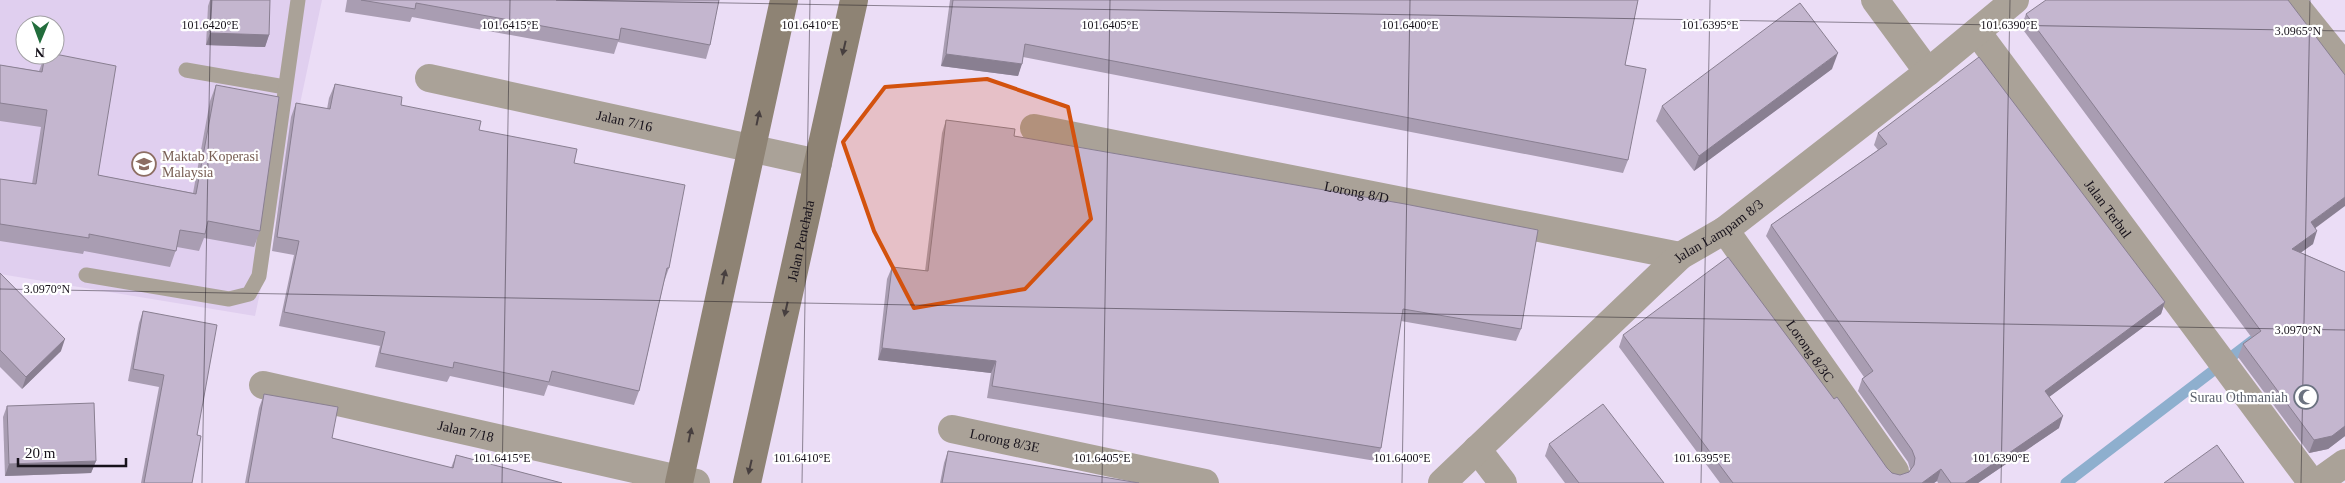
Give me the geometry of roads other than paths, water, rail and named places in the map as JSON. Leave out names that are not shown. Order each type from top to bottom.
[{"type":"main road","points":[[685,482],[752,148],[784,0]]},
{"type":"main road","name":"Jalan Penchala","points":[[746,483],[854,0]]},
{"type":"street","points":[[1875,0],[1928,72]]},
{"type":"street","name":"Jalan Lampam 8/3","points":[[1442,483],[1680,256],[1725,230],[1928,72],[2015,0]]},
{"type":"street","points":[[2291,0],[2345,67]]},
{"type":"street","name":"Jalan Terbul","points":[[1977,32],[2312,483]]},
{"type":"street","name":"Jalan 7/16","points":[[429,78],[818,163]]},
{"type":"street","name":"Lorong 8/D","points":[[1034,128],[1680,256]]},
{"type":"street","name":"Lorong 8/3C","points":[[1725,230],[1895,471]]},
{"type":"street","name":"Jalan 7/18","points":[[263,385],[685,482]]},
{"type":"street","name":"Lorong 8/3E","points":[[952,429],[1205,483]]},
{"type":"street","points":[[1476,449],[1503,483]]},
{"type":"street","points":[[2317,483],[2345,463]]},
{"type":"lane","points":[[86,275],[229,299],[249,294],[259,276],[298,0]]},
{"type":"lane","points":[[186,70],[285,87]]},
{"type":"waterway","points":[[2066,483],[2252,341]]},
{"type":"place","name":"Maktab Koperasi Malaysia","points":[[144,164]]},
{"type":"place","name":"Surau Othmaniah","points":[[2306,397]]}]
